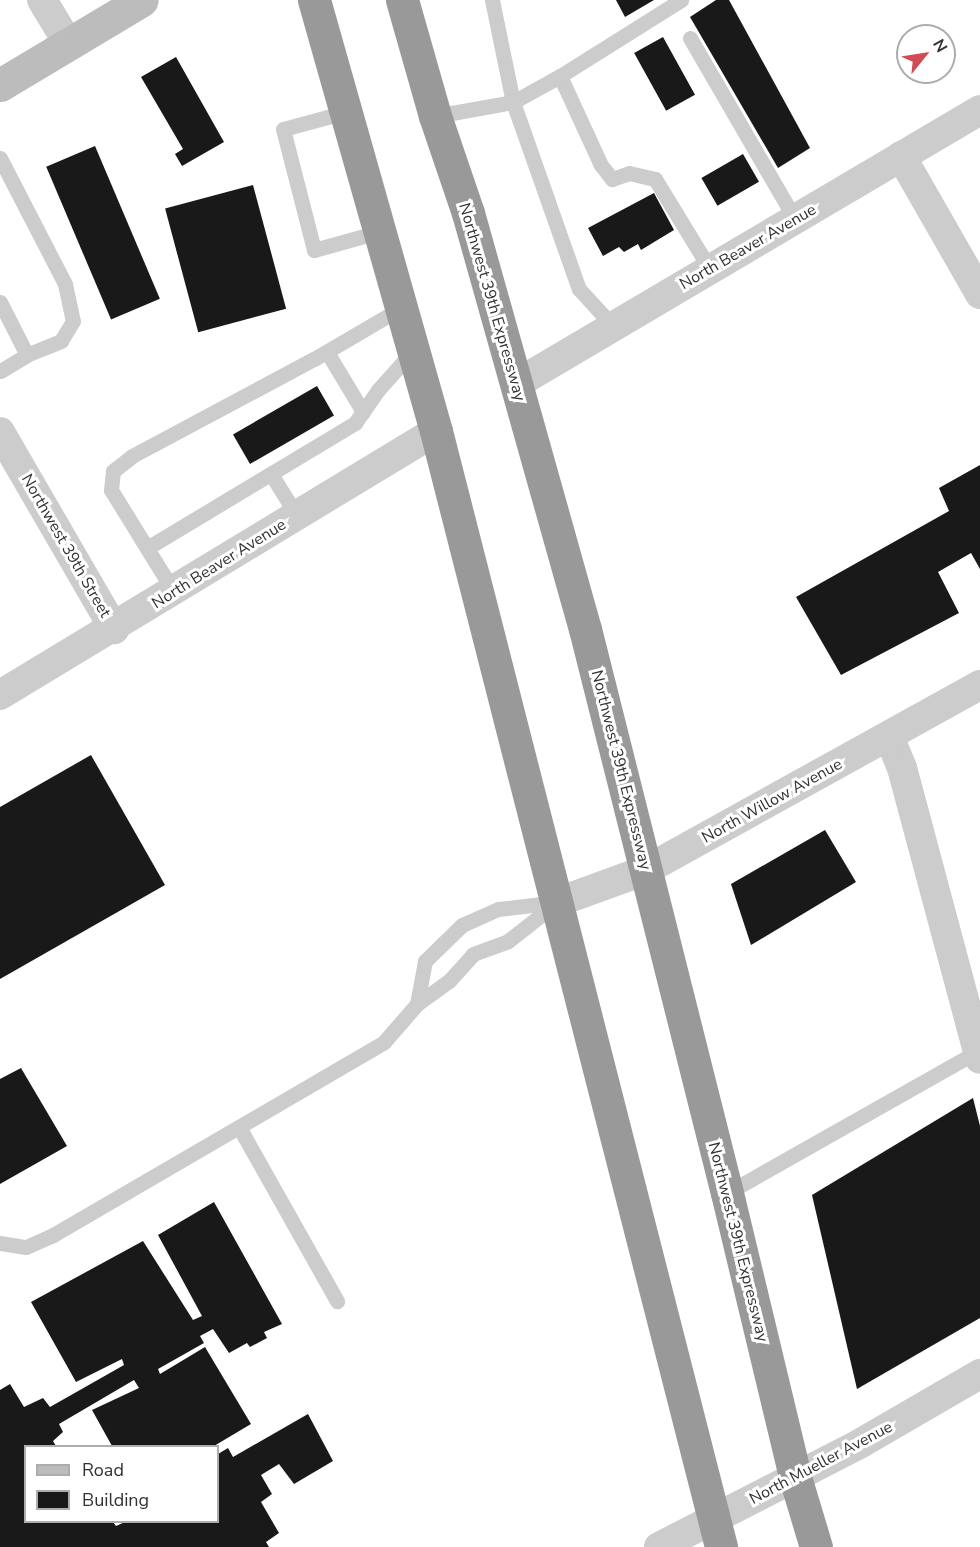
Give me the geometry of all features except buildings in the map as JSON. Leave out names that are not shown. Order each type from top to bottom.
[{"type":"highway","points":[[314,0],[436,431],[558,902],[717,1533]]},
{"type":"highway","name":"Northwest 39th Expressway","points":[[402,0],[435,116],[468,213],[585,629],[727,1193],[795,1477],[816,1547]]},
{"type":"main road","points":[[0,85],[142,0]]},
{"type":"street","points":[[42,0],[68,43]]},
{"type":"street","name":"North Beaver Avenue","points":[[516,384],[980,110]]},
{"type":"street","points":[[901,156],[980,294]]},
{"type":"street","name":"North Beaver Avenue","points":[[0,695],[174,592],[436,431]]},
{"type":"street","name":"Northwest 39th Street","points":[[0,432],[114,628]]},
{"type":"street","name":"North Willow Avenue","points":[[558,902],[646,870],[980,685]]},
{"type":"street","points":[[890,736],[902,768],[979,1055]]},
{"type":"street","name":"North Mueller Avenue","points":[[659,1547],[717,1533],[795,1477],[861,1443],[980,1374]]},
{"type":"lane","points":[[492,0],[513,102],[579,290],[613,326]]},
{"type":"lane","points":[[435,116],[513,102],[560,76],[681,0]]},
{"type":"lane","points":[[690,38],[795,219]]},
{"type":"lane","points":[[560,76],[601,165],[612,179],[629,173],[655,179],[710,269]]},
{"type":"lane","points":[[346,112],[283,129],[314,250],[380,232]]},
{"type":"lane","points":[[0,371],[27,355],[61,341],[73,321],[65,284],[1,163]]},
{"type":"lane","points":[[0,302],[27,355]]},
{"type":"lane","points":[[174,592],[111,490],[113,471],[132,456],[327,352],[401,308]]},
{"type":"lane","points":[[147,548],[355,423],[413,351]]},
{"type":"lane","points":[[327,352],[363,412]]},
{"type":"lane","points":[[271,474],[297,516]]},
{"type":"lane","points":[[417,1004],[425,962],[462,925],[498,909],[558,902]]},
{"type":"lane","points":[[0,1243],[26,1247],[53,1235],[384,1042],[417,1004],[449,981],[473,954],[508,940],[558,902]]},
{"type":"lane","points":[[727,1193],[979,1055]]},
{"type":"lane","points":[[239,1127],[337,1301]]}]
